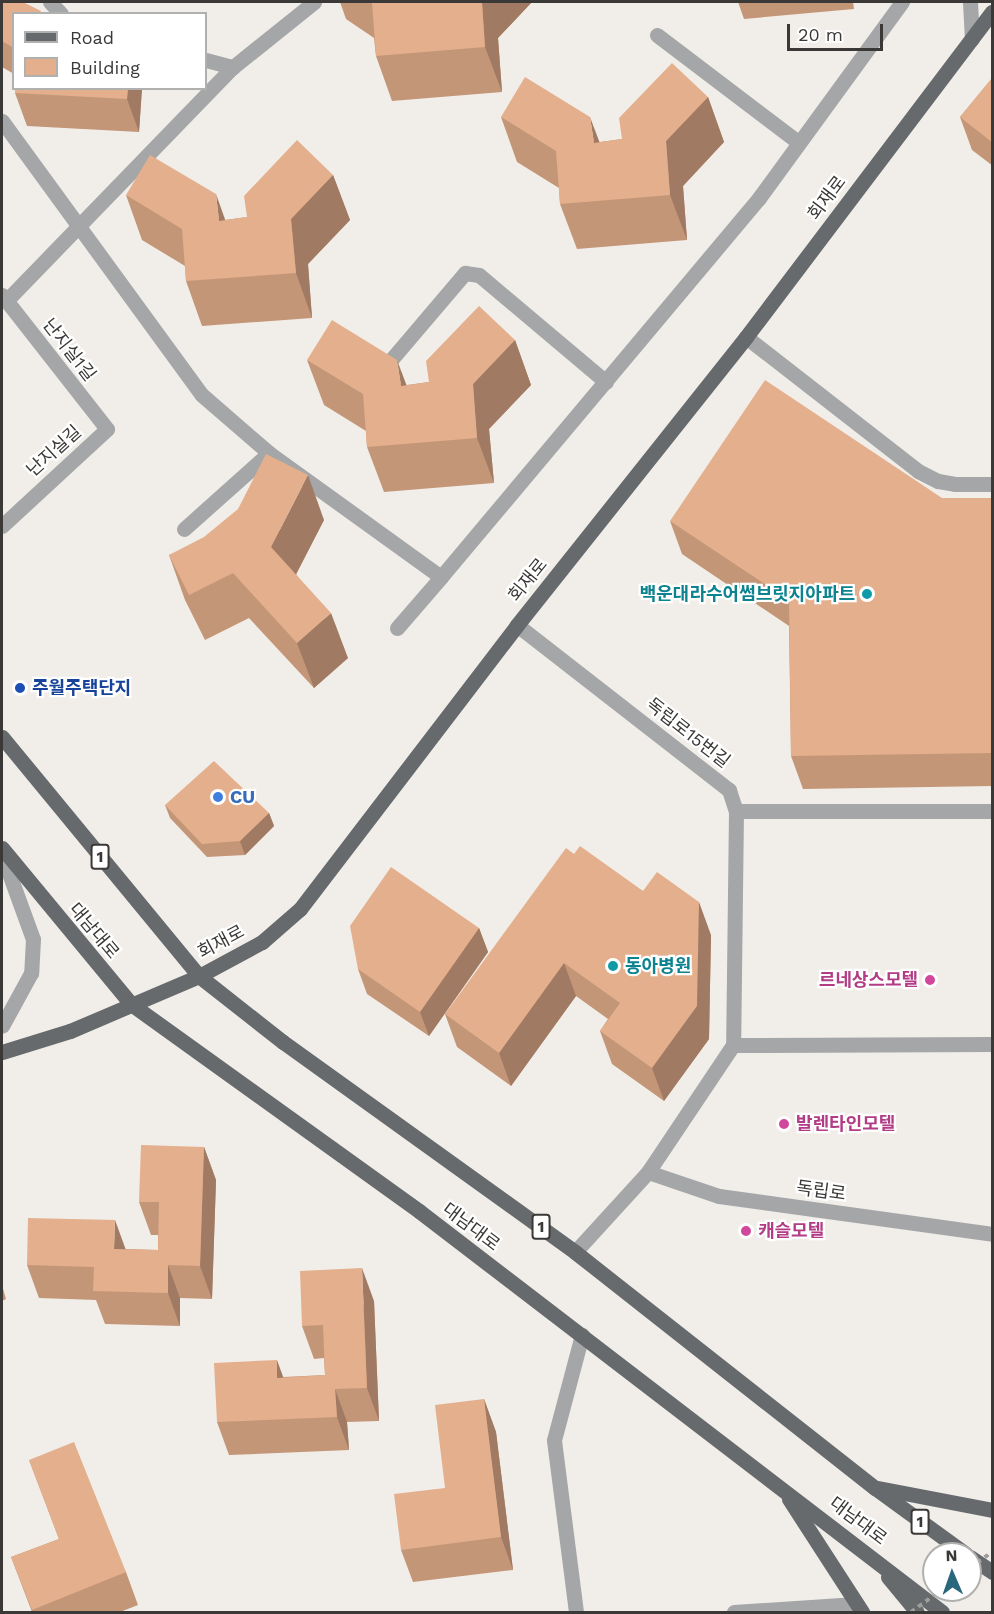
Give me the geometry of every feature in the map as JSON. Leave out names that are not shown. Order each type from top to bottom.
[{"type":"main road","name":"회재로","points":[[2,1052],[70,1031],[199,976],[262,942],[300,909],[517,625],[746,337],[993,12]]},
{"type":"main road","name":"대남대로","points":[[2,737],[199,976],[283,1042],[575,1252],[875,1488],[949,1542]]},
{"type":"main road","name":"대남대로","points":[[2,848],[131,1004],[390,1190],[942,1612]]},
{"type":"main road","points":[[875,1488],[993,1510]]},
{"type":"main road","points":[[783,1489],[859,1608]]},
{"type":"main road","points":[[871,1556],[917,1612]]},
{"type":"street","points":[[4,298],[80,228],[233,67],[314,2]]},
{"type":"street","points":[[397,628],[759,198],[902,2]]},
{"type":"street","points":[[970,2],[972,39]]},
{"type":"street","points":[[657,35],[798,142]]},
{"type":"street","points":[[207,60],[233,67]]},
{"type":"street","points":[[2,121],[202,395],[269,453],[441,577]]},
{"type":"street","points":[[390,361],[465,273],[478,275],[606,381]]},
{"type":"street","name":"난지실1길","points":[[4,298],[107,429]]},
{"type":"street","points":[[746,337],[918,471],[938,481],[955,484],[993,484]]},
{"type":"street","name":"난지실길","points":[[2,526],[107,429]]},
{"type":"street","points":[[184,529],[269,453]]},
{"type":"street","name":"독립로15번길","points":[[517,625],[729,790],[736,811]]},
{"type":"street","points":[[575,1252],[648,1172],[733,1045],[736,811],[993,811]]},
{"type":"street","points":[[2,854],[33,939],[31,973],[2,1026]]},
{"type":"street","points":[[733,1045],[993,1044]]},
{"type":"street","name":"독립로","points":[[648,1172],[719,1196],[993,1234]]},
{"type":"street","points":[[576,1612],[554,1440],[582,1335]]},
{"type":"street","points":[[734,1612],[859,1608]]},
{"type":"path","points":[[911,1612],[925,1602]]},
{"type":"building","points":[[2,2],[23,2],[41,11],[12,12],[12,47],[2,41]]},
{"type":"building","points":[[370,2],[482,2],[485,47],[376,56],[372,3]]},
{"type":"building","points":[[672,63],[708,97],[666,141],[670,195],[560,204],[556,151],[501,117],[525,77],[590,117],[594,143],[622,139],[619,118]]},
{"type":"building","points":[[993,77],[993,143],[960,117]]},
{"type":"building","points":[[15,90],[128,90],[127,99],[15,93]]},
{"type":"building","points":[[297,140],[333,175],[291,219],[296,273],[186,281],[182,229],[126,195],[150,155],[216,194],[219,221],[247,217],[244,196]]},
{"type":"building","points":[[479,306],[515,340],[473,384],[477,438],[367,447],[363,394],[307,360],[332,320],[397,360],[401,386],[429,382],[426,361]]},
{"type":"building","name":"백운대라수어썸브릿지아파트","points":[[765,380],[942,498],[993,498],[993,753],[791,756],[789,600],[670,521]]},
{"type":"building","points":[[266,454],[308,475],[271,547],[331,613],[297,643],[233,573],[189,595],[169,555],[204,537],[238,509]]},
{"type":"building","name":"CU","points":[[214,761],[269,813],[240,841],[202,844],[165,805]]},
{"type":"building","name":"동아병원","points":[[580,846],[643,891],[657,872],[699,902],[697,1006],[652,1068],[600,1031],[620,1003],[564,963],[499,1053],[445,1014],[566,848],[574,854]]},
{"type":"building","points":[[391,867],[479,928],[420,1012],[358,969],[350,926]]},
{"type":"building","points":[[141,1145],[204,1147],[200,1266],[168,1265],[168,1293],[93,1291],[94,1267],[27,1265],[28,1218],[115,1220],[114,1249],[158,1250],[159,1202],[139,1202]]},
{"type":"building","points":[[362,1268],[367,1388],[335,1389],[337,1417],[217,1422],[214,1363],[277,1360],[277,1378],[325,1375],[323,1325],[302,1326],[300,1271]]},
{"type":"building","points":[[484,1399],[501,1537],[401,1550],[394,1494],[445,1488],[435,1405]]},
{"type":"building","points":[[74,1442],[126,1572],[32,1610],[11,1557],[59,1539],[29,1460]]},
{"type":"place","name":"백운대라수어썸브릿지아파트","points":[[867,594]]},
{"type":"place","name":"주월주택단지","points":[[20,688]]},
{"type":"place","name":"CU","points":[[218,797]]},
{"type":"place","name":"동아병원","points":[[613,966]]},
{"type":"place","name":"르네상스모텔","points":[[930,980]]},
{"type":"place","name":"발렌타인모텔","points":[[784,1124]]},
{"type":"place","name":"캐슬모텔","points":[[746,1231]]}]
